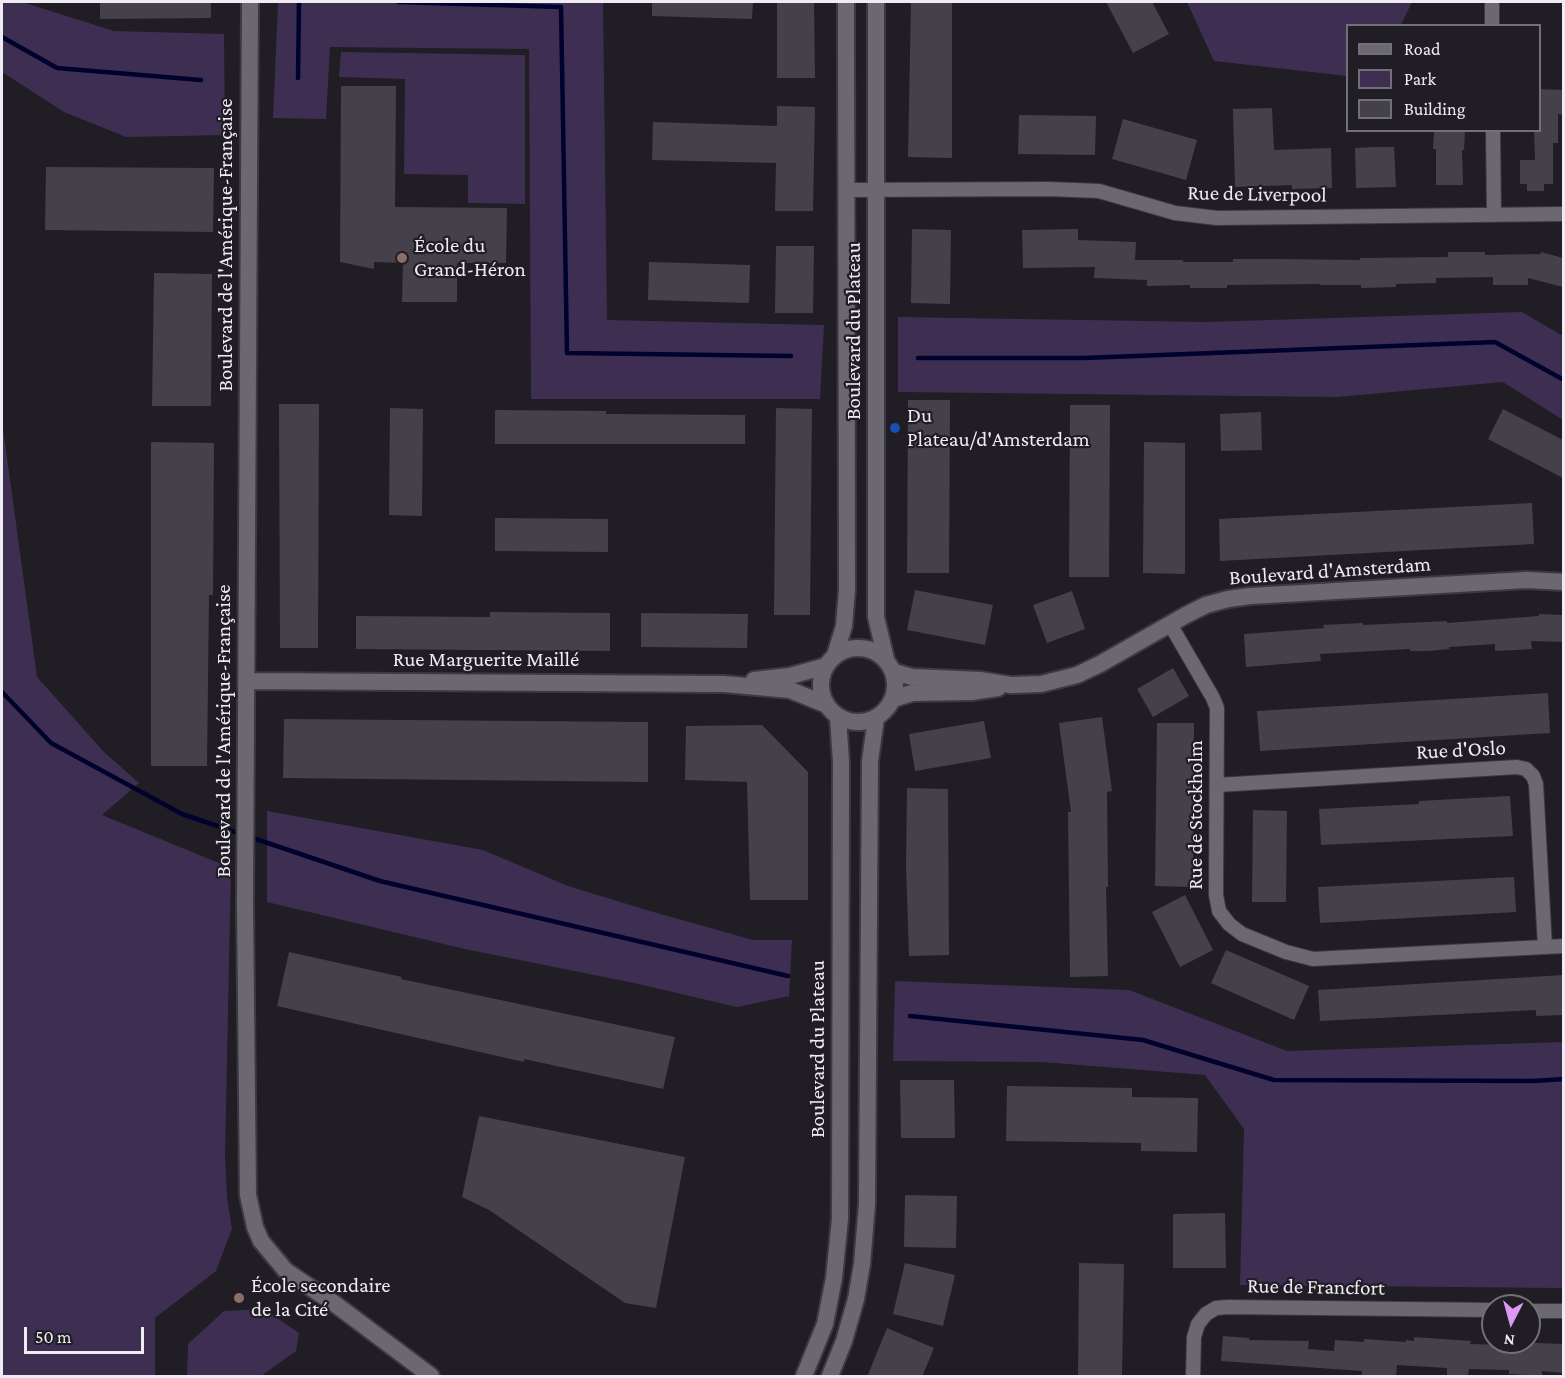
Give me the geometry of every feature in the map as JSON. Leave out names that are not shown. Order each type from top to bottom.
[{"type":"street","name":"Boulevard de l'Amérique-Française","points":[[250,2],[245,903],[247,1172],[251,1214],[261,1241],[286,1271],[335,1304],[430,1377]]},
{"type":"street","name":"Boulevard du Plateau","points":[[830,661],[844,626],[847,590],[846,2]]},
{"type":"street","name":"Boulevard du Plateau","points":[[876,2],[876,617],[890,666]]},
{"type":"street","points":[[1492,2],[1492,24]]},
{"type":"street","points":[[1493,132],[1494,214]]},
{"type":"street","name":"Rue de Liverpool","points":[[846,190],[1099,191],[1174,213],[1217,218],[1563,214]]},
{"type":"street","name":"Boulevard d'Amsterdam","points":[[893,699],[912,693],[971,692],[1041,684],[1077,675],[1206,605],[1228,599],[1527,580],[1563,582]]},
{"type":"street","name":"Rue de Stockholm","points":[[1170,624],[1215,703],[1217,714],[1216,895],[1220,911],[1229,924],[1242,934],[1286,952],[1313,959],[1563,946]]},
{"type":"street","points":[[861,647],[874,651],[890,666],[896,691],[886,710],[876,718],[863,722],[850,722],[832,711],[821,692],[821,679],[830,661],[847,649],[861,647]]},
{"type":"street","name":"Rue Marguerite Maillé","points":[[724,684],[790,676],[830,661]]},
{"type":"street","name":"Boulevard d'Amsterdam","points":[[890,666],[912,677],[980,680],[1011,686]]},
{"type":"street","name":"Rue Marguerite Maillé","points":[[247,681],[724,684],[790,690],[832,711]]},
{"type":"street","name":"Boulevard du Plateau","points":[[804,1377],[825,1324],[834,1278],[840,1219],[841,762],[832,711]]},
{"type":"street","points":[[830,1377],[844,1341],[856,1299],[862,1264],[867,1204],[870,761],[876,718]]},
{"type":"street","name":"Rue d'Oslo","points":[[1217,785],[1517,767],[1526,770],[1533,776],[1536,784],[1545,947]]},
{"type":"street","name":"Rue de Francfort","points":[[1192,1377],[1194,1337],[1198,1324],[1206,1314],[1216,1308],[1481,1310]]},
{"type":"street","points":[[1541,1311],[1563,1311]]},
{"type":"green space","points":[[2,2],[22,2],[114,31],[224,34],[225,135],[126,137],[64,112],[2,72]]},
{"type":"green space","points":[[278,2],[603,2],[607,320],[824,325],[820,399],[531,399],[529,49],[330,47],[326,119],[273,118]]},
{"type":"green space","points":[[1187,2],[1412,2],[1401,24],[1346,24],[1346,76],[1214,61]]},
{"type":"green space","points":[[341,52],[525,55],[525,204],[468,203],[468,175],[404,174],[405,79],[339,77]]},
{"type":"green space","points":[[1522,312],[1563,336],[1563,420],[1503,382],[1337,397],[898,392],[898,317],[1206,322]]},
{"type":"green space","points":[[2,421],[37,677],[104,752],[139,783],[102,815],[231,868],[225,1155],[227,1197],[232,1229],[216,1271],[155,1318],[155,1376],[2,1376]]},
{"type":"green space","points":[[267,811],[483,850],[568,886],[650,911],[753,940],[792,940],[789,996],[737,1007],[634,983],[465,949],[267,902]]},
{"type":"green space","points":[[895,981],[1129,990],[1287,1051],[1563,1042],[1563,1288],[1240,1285],[1244,1129],[1205,1075],[1042,1062],[893,1061]]},
{"type":"green space","points":[[264,1309],[299,1333],[296,1351],[261,1376],[187,1376],[188,1344],[224,1311]]},
{"type":"building","points":[[100,2],[211,2],[211,18],[100,19]]},
{"type":"building","points":[[652,2],[753,2],[752,19],[652,16]]},
{"type":"building","points":[[777,2],[814,2],[815,78],[777,78]]},
{"type":"building","points":[[911,2],[952,2],[952,158],[908,157]]},
{"type":"building","points":[[1106,2],[1152,2],[1169,34],[1133,53]]},
{"type":"building","points":[[341,86],[396,86],[395,207],[507,208],[506,263],[457,263],[457,302],[402,302],[403,263],[374,262],[374,269],[340,262]]},
{"type":"building","points":[[1541,89],[1563,90],[1563,115],[1558,114],[1558,143],[1553,143],[1553,184],[1544,184],[1544,191],[1527,191],[1527,184],[1520,184],[1520,160],[1535,160],[1534,132],[1541,132]]},
{"type":"building","points":[[777,106],[815,107],[813,211],[775,211],[776,163],[652,160],[653,122],[777,126]]},
{"type":"building","points":[[1272,108],[1274,150],[1331,148],[1332,188],[1292,189],[1292,185],[1235,187],[1233,109]]},
{"type":"building","points":[[1019,115],[1096,116],[1095,155],[1018,154]]},
{"type":"building","points":[[1123,119],[1197,140],[1186,180],[1112,159]]},
{"type":"building","points":[[1434,132],[1465,132],[1464,150],[1462,150],[1463,185],[1436,185],[1436,149],[1433,149]]},
{"type":"building","points":[[1394,147],[1396,187],[1356,188],[1355,148]]},
{"type":"building","points":[[46,167],[214,168],[213,232],[45,230]]},
{"type":"building","points":[[912,229],[951,230],[950,304],[911,303]]},
{"type":"building","points":[[1078,229],[1078,240],[1136,242],[1135,260],[1233,262],[1233,259],[1360,260],[1360,258],[1448,257],[1448,252],[1485,252],[1485,255],[1541,254],[1541,252],[1563,258],[1563,287],[1528,278],[1528,285],[1493,285],[1493,277],[1436,278],[1436,283],[1396,284],[1396,287],[1361,288],[1361,285],[1320,284],[1227,285],[1227,288],[1190,288],[1190,285],[1147,286],[1147,280],[1094,278],[1095,267],[1023,268],[1022,230]]},
{"type":"building","points":[[776,246],[814,246],[813,313],[775,313]]},
{"type":"building","points":[[649,262],[750,265],[749,303],[648,300]]},
{"type":"building","points":[[154,273],[212,274],[211,406],[152,406]]},
{"type":"building","points":[[908,400],[950,400],[949,573],[907,573]]},
{"type":"building","points":[[279,404],[319,404],[318,648],[280,648]]},
{"type":"building","points":[[1070,405],[1110,405],[1109,577],[1069,577]]},
{"type":"building","points":[[390,408],[423,409],[422,516],[389,515]]},
{"type":"building","points":[[776,408],[812,409],[810,615],[774,615]]},
{"type":"building","points":[[1503,409],[1563,440],[1563,478],[1488,439]]},
{"type":"building","points":[[495,410],[745,415],[745,444],[495,444]]},
{"type":"building","points":[[1261,412],[1262,450],[1221,451],[1220,414]]},
{"type":"building","points":[[151,442],[214,443],[213,595],[209,595],[207,766],[151,766]]},
{"type":"building","points":[[1144,442],[1185,443],[1185,574],[1143,573]]},
{"type":"building","points":[[1532,503],[1534,544],[1220,561],[1219,519]]},
{"type":"building","points":[[495,518],[608,519],[608,552],[495,551]]},
{"type":"building","points":[[915,590],[993,605],[985,645],[907,630]]},
{"type":"building","points":[[1072,591],[1085,629],[1047,643],[1033,605]]},
{"type":"building","points":[[490,612],[610,613],[610,651],[356,649],[356,616],[490,617]]},
{"type":"building","points":[[641,613],[748,614],[747,648],[641,647]]},
{"type":"building","points":[[1539,614],[1563,615],[1563,642],[1531,641],[1532,649],[1495,651],[1495,644],[1449,647],[1449,649],[1429,651],[1410,651],[1410,649],[1320,654],[1321,661],[1246,667],[1244,634],[1324,628],[1323,625],[1447,621],[1447,623],[1539,616]]},
{"type":"building","points":[[1173,668],[1189,696],[1153,717],[1137,689]]},
{"type":"building","points":[[1548,693],[1550,733],[1260,751],[1257,711]]},
{"type":"building","points":[[1102,717],[1112,791],[1107,792],[1108,976],[1070,977],[1068,812],[1071,812],[1059,723]]},
{"type":"building","points":[[284,719],[648,722],[648,782],[283,778]]},
{"type":"building","points":[[984,721],[991,758],[915,771],[909,734]]},
{"type":"building","points":[[1157,723],[1194,723],[1193,887],[1155,886]]},
{"type":"building","points":[[762,725],[808,772],[808,900],[750,900],[747,782],[685,780],[686,726]]},
{"type":"building","points":[[907,788],[948,789],[949,955],[909,956],[906,867]]},
{"type":"building","points":[[1510,796],[1513,836],[1321,845],[1319,809],[1419,804],[1419,801]]},
{"type":"building","points":[[1253,810],[1287,811],[1286,902],[1252,902]]},
{"type":"building","points":[[1514,877],[1516,912],[1320,923],[1318,887]]},
{"type":"building","points":[[1185,895],[1213,950],[1180,967],[1152,912]]},
{"type":"building","points":[[1226,950],[1309,986],[1294,1020],[1211,983]]},
{"type":"building","points":[[289,952],[402,977],[401,979],[675,1037],[663,1089],[524,1059],[524,1062],[277,1006]]},
{"type":"building","points":[[1563,975],[1563,1015],[1536,1016],[1536,1010],[1320,1021],[1318,990]]},
{"type":"building","points":[[900,1080],[954,1080],[955,1138],[901,1138]]},
{"type":"building","points":[[1007,1086],[1132,1088],[1132,1097],[1198,1098],[1197,1152],[1141,1151],[1141,1143],[1006,1141]]},
{"type":"building","points":[[479,1116],[685,1157],[656,1308],[625,1303],[489,1210],[462,1197]]},
{"type":"building","points":[[905,1195],[957,1196],[956,1248],[904,1247]]},
{"type":"building","points":[[1225,1213],[1226,1268],[1173,1268],[1173,1214]]},
{"type":"building","points":[[905,1263],[955,1275],[943,1326],[893,1314]]},
{"type":"building","points":[[1079,1263],[1124,1264],[1122,1377],[1078,1377]]},
{"type":"building","points":[[887,1328],[934,1348],[922,1377],[867,1377]]},
{"type":"building","points":[[1223,1336],[1249,1338],[1249,1340],[1309,1341],[1308,1349],[1334,1351],[1335,1340],[1364,1342],[1364,1339],[1406,1342],[1406,1340],[1414,1341],[1414,1337],[1471,1341],[1470,1344],[1481,1344],[1481,1354],[1541,1354],[1541,1343],[1563,1344],[1563,1373],[1542,1371],[1542,1376],[1509,1374],[1509,1370],[1469,1369],[1468,1376],[1447,1375],[1447,1368],[1397,1365],[1396,1377],[1361,1377],[1362,1371],[1221,1361]]},
{"type":"waterway","points":[[298,78],[299,2]]},
{"type":"waterway","points":[[398,2],[561,7],[567,353],[791,356]]},
{"type":"waterway","points":[[2,37],[57,68],[201,80]]},
{"type":"waterway","points":[[918,358],[1084,358],[1495,342],[1564,380]]},
{"type":"waterway","points":[[2,692],[51,743],[182,814],[380,881],[788,976]]},
{"type":"waterway","points":[[910,1016],[1143,1040],[1274,1080],[1533,1081],[1564,1079]]},
{"type":"place","name":"École du Grand-Héron","points":[[402,258]]},
{"type":"place","name":"Du Plateau/d'Amsterdam","points":[[895,428]]},
{"type":"place","name":"École secondaire de la Cité","points":[[239,1298]]}]
